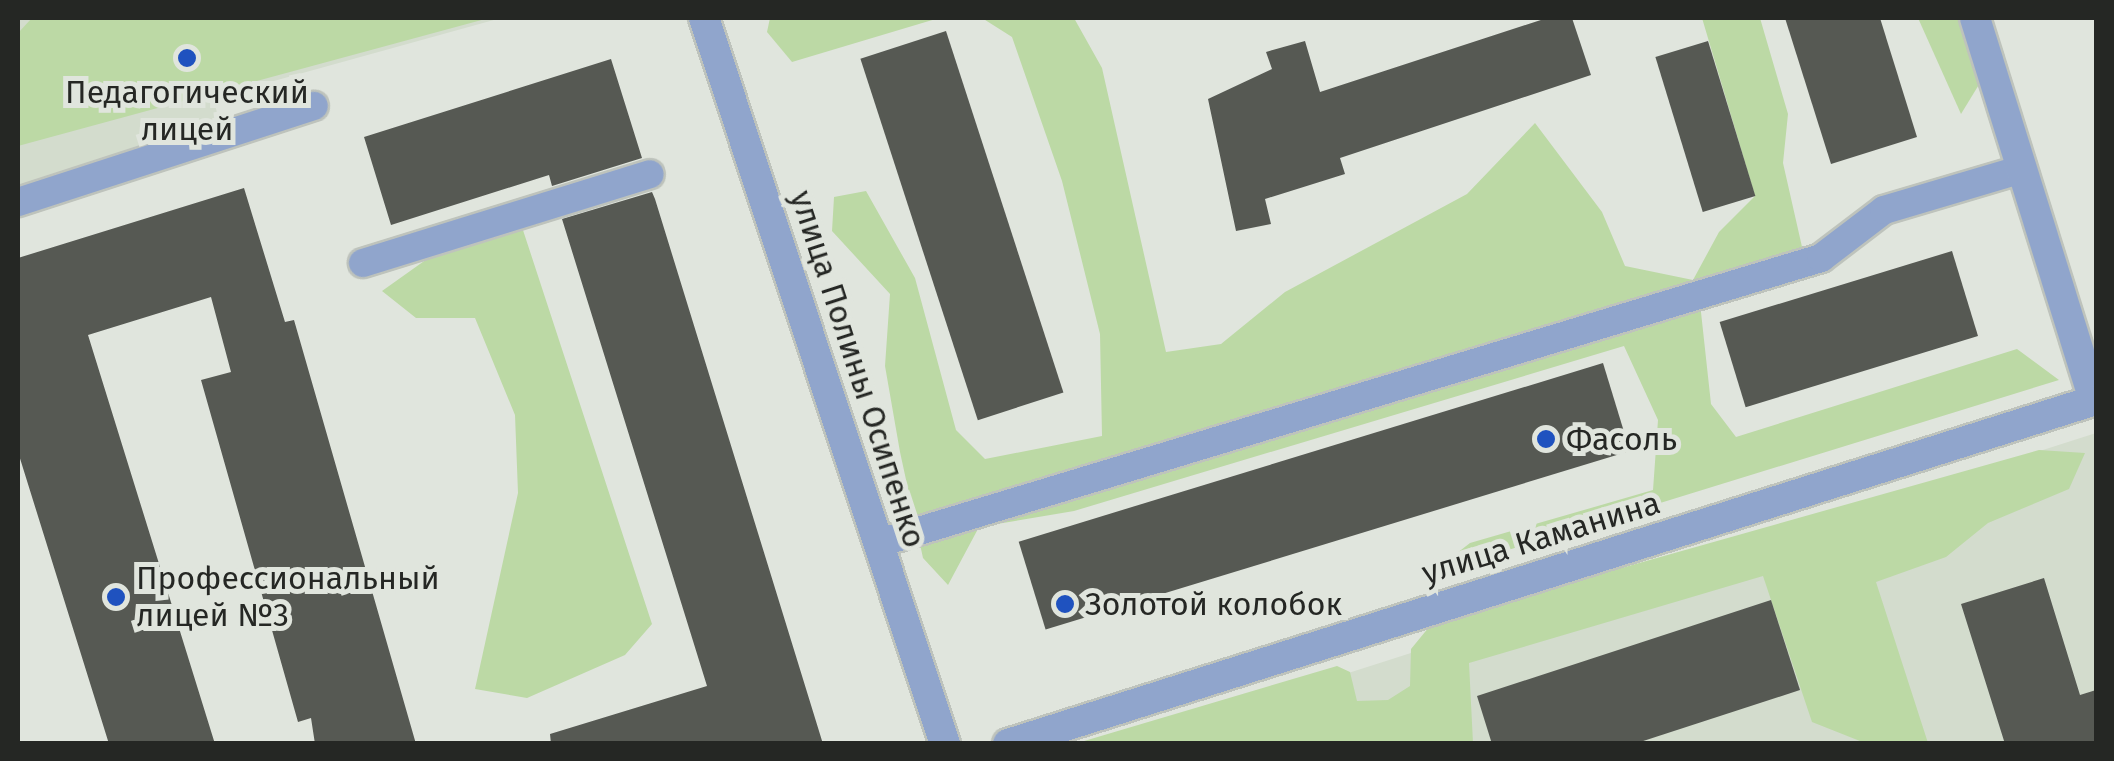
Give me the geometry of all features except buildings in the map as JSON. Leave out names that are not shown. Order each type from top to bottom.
[{"type":"street","name":"улица Полины Осипенко","points":[[704,18],[945,744]]},
{"type":"street","points":[[1975,18],[2096,404]]},
{"type":"street","name":"улица Каманина","points":[[1008,744],[2096,404]]},
{"type":"lane","points":[[18,202],[314,106]]},
{"type":"lane","points":[[879,542],[1821,258],[1884,210],[2022,169]]},
{"type":"lane","points":[[363,263],[650,174]]},
{"type":"shaded area","name":"Педагогический лицей","points":[[18,18],[501,18],[213,98],[221,127],[18,188]]},
{"type":"shaded area","points":[[2096,433],[2096,743],[1126,744],[1386,661]]},
{"type":"green space","name":"Педагогический лицей","points":[[32,18],[489,18],[18,146],[18,33]]},
{"type":"green space","points":[[770,18],[939,18],[792,62],[767,32]]},
{"type":"green space","points":[[982,18],[1074,18],[1102,68],[1166,352],[1221,344],[1285,292],[1467,194],[1535,123],[1602,212],[1625,266],[1693,280],[1719,232],[1755,196],[1702,18],[1760,18],[1788,114],[1783,163],[1805,260],[1700,303],[1711,404],[1736,437],[2017,349],[2059,380],[1430,574],[1470,543],[1653,490],[1658,420],[1624,346],[1074,511],[979,527],[948,585],[923,558],[900,452],[885,366],[890,294],[832,231],[834,197],[866,191],[915,278],[956,430],[985,459],[1102,436],[1100,334],[1062,181],[1012,37]]},
{"type":"green space","points":[[1918,18],[1962,18],[1983,78],[1961,114]]},
{"type":"green space","points":[[521,224],[652,624],[625,655],[527,698],[475,689],[518,493],[515,415],[475,318],[416,318],[382,291],[427,259]]},
{"type":"green space","points":[[2039,450],[2085,453],[2069,489],[1988,523],[1946,557],[1876,582],[1928,743],[1865,743],[1812,722],[1763,576],[1469,663],[1473,743],[1074,744],[1337,666],[1350,672],[1357,701],[1388,700],[1410,686],[1411,649],[1434,621]]},
{"type":"place","name":"Педагогический лицей","points":[[187,58]]},
{"type":"place","name":"Фасоль","points":[[1546,439]]},
{"type":"place","name":"Профессиональный лицей №3","points":[[116,597]]},
{"type":"place","name":"Золотой колобок","points":[[1065,604]]}]
